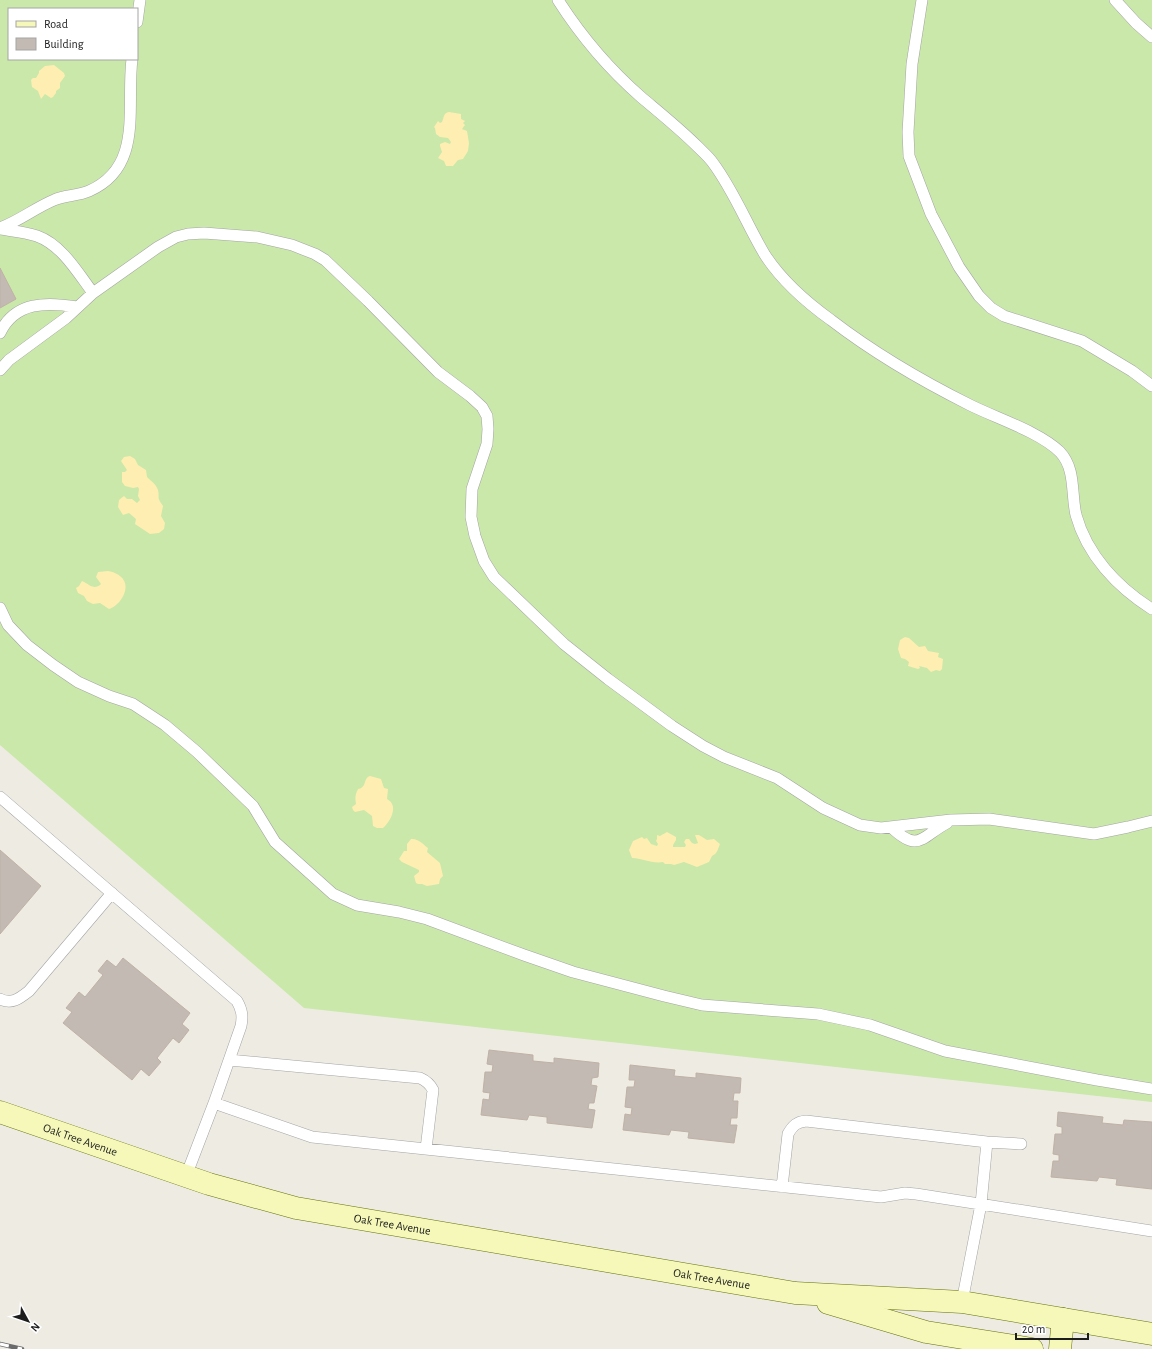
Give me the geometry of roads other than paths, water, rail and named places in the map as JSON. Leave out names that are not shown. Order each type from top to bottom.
[{"type":"street","name":"Oak Tree Avenue","points":[[0,1112],[209,1184],[296,1208],[795,1293],[962,1302],[1152,1334]]},
{"type":"street","name":"Oak Tree Avenue","points":[[795,1293],[926,1332],[1032,1349]]},
{"type":"street","points":[[1060,1349],[1063,1319]]},
{"type":"lane","points":[[138,15],[140,0]]},
{"type":"lane","points":[[558,0],[571,20],[596,52],[640,95],[682,131],[713,162],[737,201],[765,254],[785,282],[797,293],[831,320],[910,373],[971,405],[1038,436],[1059,451],[1070,466],[1076,515],[1091,550],[1107,572],[1125,590],[1152,609]]},
{"type":"lane","points":[[922,0],[912,64],[908,156],[931,214],[959,267],[979,296],[991,308],[1004,316],[1082,341],[1132,370],[1152,386]]},
{"type":"lane","points":[[1115,0],[1136,23],[1152,37]]},
{"type":"lane","points":[[0,229],[52,201],[64,196],[89,191],[115,172],[122,162],[127,149],[130,130],[130,75],[132,60]]},
{"type":"lane","points":[[0,229],[18,231],[38,237],[54,246],[65,257],[93,293]]},
{"type":"lane","points":[[0,368],[48,332],[93,293],[158,247],[176,237],[188,234],[204,233],[257,238],[292,245],[315,254],[325,260],[368,301],[438,372],[476,401],[482,407],[487,416],[487,444],[472,489],[471,517],[475,536],[484,561],[494,578],[564,644],[608,679],[672,726],[703,746],[724,757],[777,778],[823,808],[860,825],[881,828],[951,820],[989,819],[1094,834],[1128,828],[1152,821]]},
{"type":"lane","points":[[0,333],[4,323],[12,316],[22,309],[33,305],[64,305],[77,307]]},
{"type":"lane","points":[[0,608],[8,625],[27,645],[53,665],[78,682],[109,696],[133,704],[165,725],[197,752],[253,806],[275,842],[333,894],[357,905],[426,918],[574,972],[702,1005],[818,1014],[870,1025],[944,1051],[1152,1089]]},
{"type":"lane","points":[[0,796],[237,1001],[241,1009],[241,1026],[186,1176]]},
{"type":"lane","points":[[891,827],[902,837],[916,841],[923,840],[940,826],[951,820]]},
{"type":"lane","points":[[0,999],[5,1002],[17,1000],[29,992],[112,893]]},
{"type":"lane","points":[[229,1060],[420,1078],[425,1080],[430,1084],[433,1090],[426,1149]]},
{"type":"lane","points":[[214,1103],[312,1137],[881,1197],[905,1193],[916,1194],[1152,1231]]},
{"type":"lane","points":[[782,1187],[788,1134],[792,1126],[799,1122],[806,1121],[987,1142],[1021,1144]]},
{"type":"lane","points":[[962,1302],[981,1204],[987,1142]]},
{"type":"railway","points":[[0,1344],[22,1349]]}]
